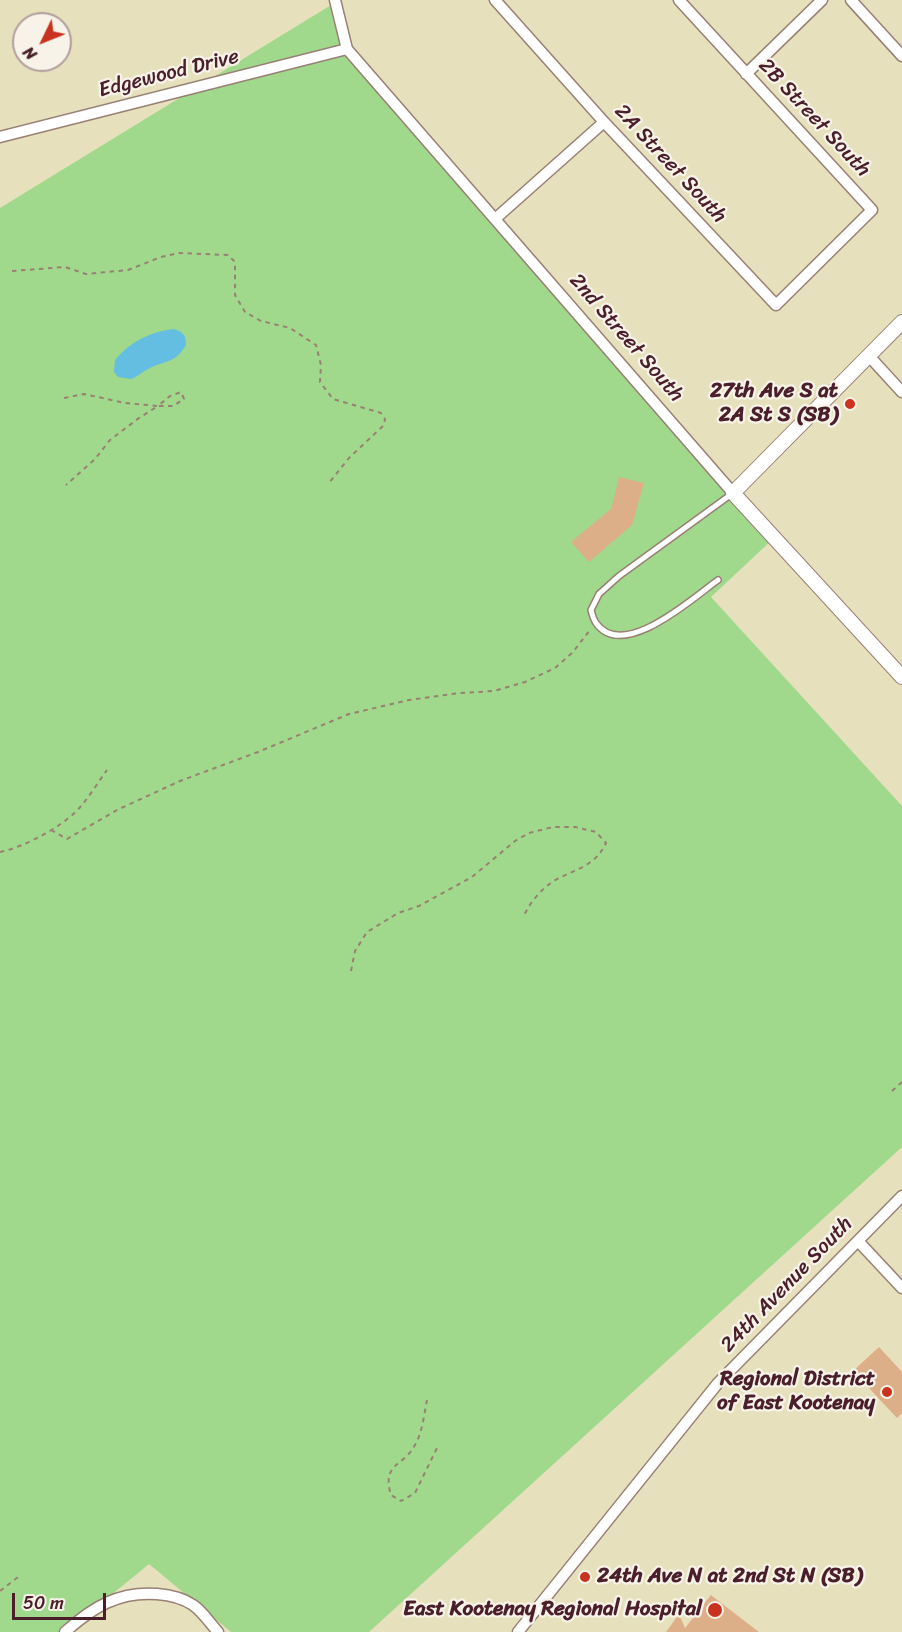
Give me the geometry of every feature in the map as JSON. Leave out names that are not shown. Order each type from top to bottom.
[{"type":"street","points":[[335,0],[347,48]]},
{"type":"street","name":"2A Street South","points":[[495,0],[604,122],[776,305],[821,260]]},
{"type":"street","name":"2B Street South","points":[[679,0],[872,210],[821,260]]},
{"type":"street","points":[[746,74],[822,0]]},
{"type":"street","points":[[851,0],[902,56]]},
{"type":"street","name":"Edgewood Drive","points":[[0,137],[347,48]]},
{"type":"street","name":"2nd Street South","points":[[347,48],[734,493],[902,677]]},
{"type":"street","points":[[495,219],[604,122]]},
{"type":"street","points":[[734,493],[902,322]]},
{"type":"street","points":[[869,356],[902,392]]},
{"type":"street","name":"24th Avenue South","points":[[518,1632],[718,1383],[902,1196]]},
{"type":"street","points":[[858,1241],[902,1288]]},
{"type":"street","points":[[65,1632],[102,1605],[131,1593],[170,1595],[193,1605],[218,1632]]},
{"type":"lane","points":[[718,579],[666,618],[632,635],[615,636],[605,632],[596,623],[591,610],[599,594],[619,576],[734,493]]},
{"type":"path","points":[[12,271],[65,267],[86,274],[128,270],[179,253],[228,255],[235,262],[235,295],[245,312],[261,321],[290,328],[316,345],[321,365],[320,382],[333,399],[381,413],[385,419],[384,425],[349,458],[330,483]]},
{"type":"path","points":[[64,398],[84,394],[125,403],[158,406],[173,406],[184,399],[181,392],[170,396],[158,406],[110,440],[95,459],[66,484]]},
{"type":"path","points":[[51,830],[67,839],[117,810],[180,781],[349,714],[409,700],[494,691],[525,682],[555,668],[573,652],[596,623]]},
{"type":"path","points":[[0,852],[10,850],[51,830],[81,807],[107,770]]},
{"type":"path","points":[[351,971],[355,951],[367,933],[398,913],[419,906],[472,877],[529,833],[553,827],[575,827],[596,831],[606,843],[602,853],[585,867],[555,880],[533,899],[524,915]]},
{"type":"path","points":[[892,1091],[902,1082]]},
{"type":"path","points":[[427,1400],[416,1444],[392,1469],[387,1482],[391,1495],[401,1501],[415,1493],[437,1448]]},
{"type":"path","points":[[0,1591],[18,1577]]},
{"type":"green space","points":[[336,2],[355,51],[775,537],[711,597],[902,806],[902,1147],[369,1632],[231,1632],[149,1564],[66,1632],[0,1632],[0,208]]},
{"type":"water","points":[[174,329],[184,335],[186,345],[174,359],[148,369],[131,379],[118,377],[114,372],[115,360],[134,343],[157,332]]},
{"type":"building","points":[[619,477],[644,483],[632,525],[589,562],[571,542],[611,509]]},
{"type":"building","name":"Regional District of East Kootenay","points":[[879,1347],[902,1372],[902,1413],[897,1418],[853,1371]]},
{"type":"building","name":"East Kootenay Regional Hospital","points":[[711,1595],[759,1632],[666,1632],[679,1614],[685,1628]]},
{"type":"place","name":"27th Ave S at 2A St S (SB)","points":[[850,404]]},
{"type":"place","name":"Regional District of East Kootenay","points":[[887,1392]]},
{"type":"place","name":"24th Ave N at 2nd St N (SB)","points":[[585,1577]]},
{"type":"place","name":"East Kootenay Regional Hospital","points":[[715,1610]]}]
